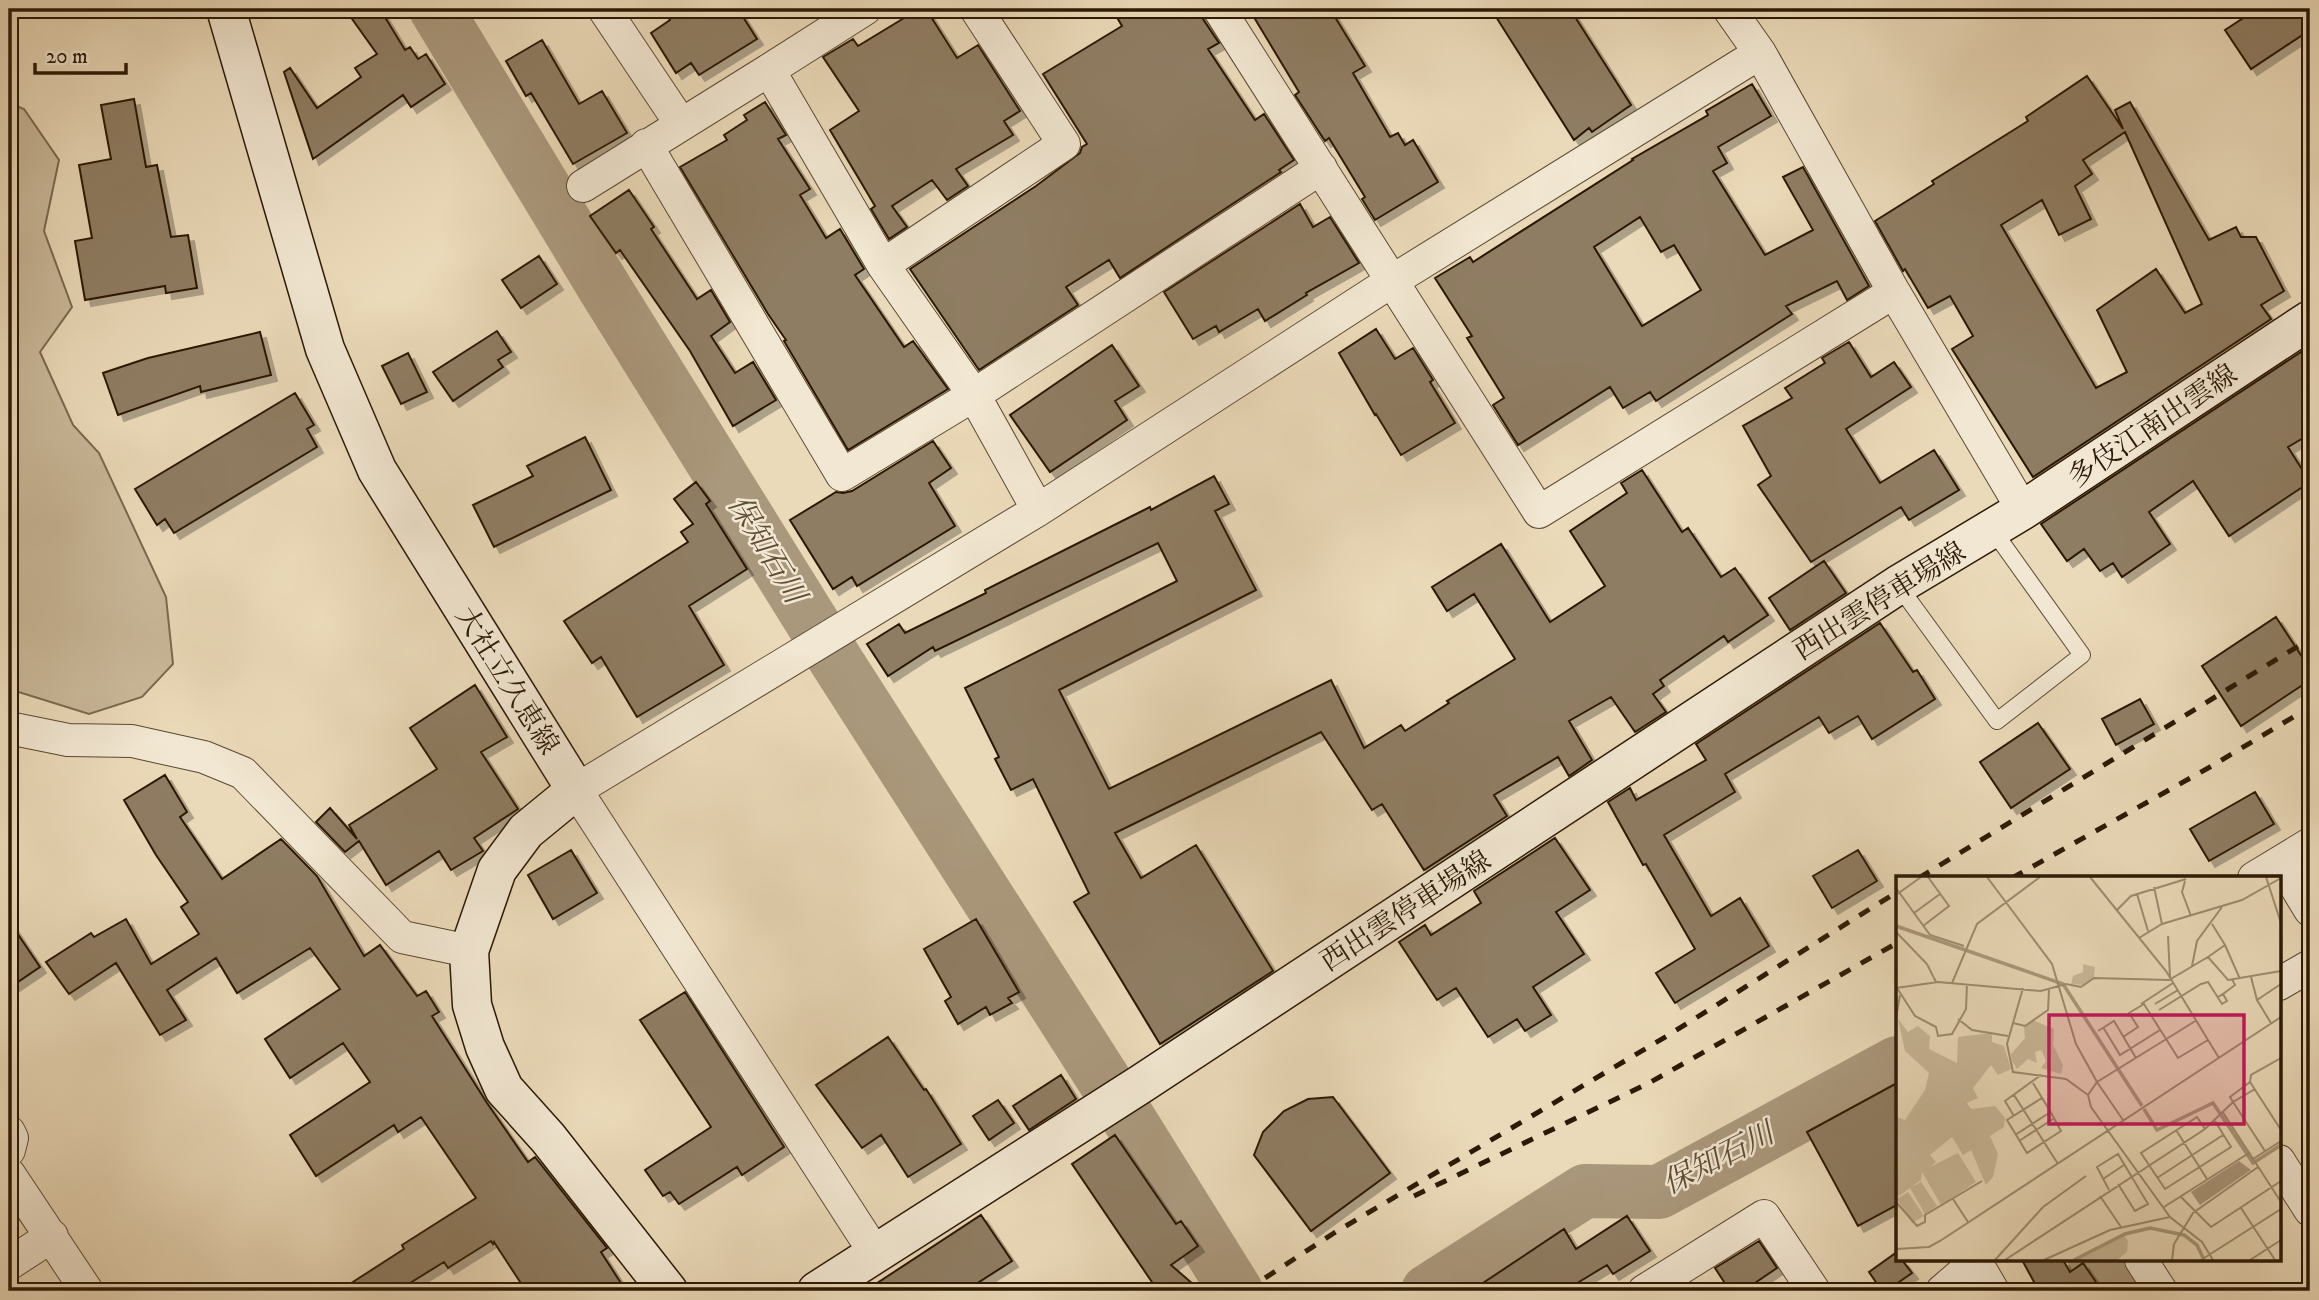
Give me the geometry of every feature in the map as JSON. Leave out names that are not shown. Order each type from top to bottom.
[{"type":"main road","name":"大社立久恵線","points":[[226,9],[325,349],[377,470],[576,790]]},
{"type":"main road","name":"多伎江南出雲線","points":[[2008,519],[2310,320]]},
{"type":"main road","name":"西出雲停車場線","points":[[817,1291],[1141,1084],[1898,585],[2008,519]]},
{"type":"main road","points":[[576,790],[526,831],[497,870],[469,951],[472,1005],[485,1047],[504,1089],[548,1138],[668,1291]]},
{"type":"street","points":[[604,9],[681,124]]},
{"type":"street","points":[[583,186],[865,9]]},
{"type":"street","points":[[883,265],[1064,144],[976,9]]},
{"type":"street","points":[[1219,9],[1539,512],[1894,292]]},
{"type":"street","points":[[1729,9],[1760,53],[1894,292],[2008,519]]},
{"type":"street","points":[[875,1253],[576,790],[1038,510],[1392,281],[1760,53]]},
{"type":"street","points":[[769,70],[883,265],[974,395],[1038,510]]},
{"type":"street","points":[[646,145],[842,475],[974,395],[1321,168]]},
{"type":"street","points":[[9,728],[68,740],[132,741],[204,757],[243,773],[402,937],[469,951]]},
{"type":"street","points":[[2257,876],[2310,844]]},
{"type":"street","points":[[2281,862],[2310,910]]},
{"type":"street","points":[[2280,983],[2310,966]]},
{"type":"street","points":[[9,1132],[12,1138],[9,1150]]},
{"type":"street","points":[[2280,1163],[2310,1210]]},
{"type":"street","points":[[9,1174],[87,1291]]},
{"type":"street","points":[[1644,1291],[1764,1216],[1814,1291]]},
{"type":"street","points":[[9,1264],[52,1236]]},
{"type":"street","points":[[1942,1291],[1976,1262]]},
{"type":"street","points":[[1978,1262],[1993,1291]]},
{"type":"street","points":[[2142,1262],[2161,1291]]},
{"type":"lane","points":[[1898,585],[1997,722],[2082,655],[2008,519]]},
{"type":"shaded area","points":[[9,103],[24,109],[59,160],[44,231],[72,307],[40,352],[73,425],[99,453],[166,597],[173,664],[142,697],[89,714],[9,689]]},
{"type":"building","points":[[345,9],[380,9],[405,50],[410,47],[418,59],[426,54],[445,84],[411,107],[403,95],[313,159],[284,72],[290,68],[317,108],[361,77],[355,68],[377,54]]},
{"type":"building","points":[[663,9],[738,9],[757,39],[699,75],[691,63],[676,73],[651,33],[670,20]]},
{"type":"building","points":[[919,9],[926,9],[957,58],[978,45],[1020,111],[1004,121],[1013,135],[956,169],[968,186],[947,200],[932,180],[892,206],[907,227],[889,239],[871,209],[875,206],[830,130],[859,111],[823,57],[853,39],[858,46]]},
{"type":"building","points":[[1112,9],[1201,9],[1203,19],[1219,43],[1208,49],[1255,120],[1264,114],[1294,160],[1279,170],[1281,172],[1120,278],[1109,260],[1066,287],[1078,305],[979,370],[910,269],[1036,186],[1080,153],[1082,147],[1087,144],[1043,74],[1122,26]]},
{"type":"building","points":[[1249,9],[1330,9],[1365,66],[1353,73],[1390,137],[1398,133],[1405,145],[1413,140],[1438,182],[1375,220],[1362,199],[1365,197],[1329,138],[1325,141],[1295,95],[1299,92]]},
{"type":"building","points":[[1491,9],[1570,9],[1631,105],[1592,132],[1589,128],[1574,140]]},
{"type":"building","points":[[2257,9],[2310,9],[2310,30],[2251,69],[2225,30]]},
{"type":"building","points":[[542,40],[579,104],[602,91],[627,133],[573,164],[531,93],[526,96],[506,61]]},
{"type":"building","points":[[2087,76],[2123,129],[2115,110],[2130,102],[2209,240],[2236,227],[2241,237],[2256,237],[2284,291],[2261,305],[2271,319],[2033,477],[1952,349],[1973,336],[1950,296],[1928,308],[1905,269],[1903,271],[1875,221],[1934,184],[1932,181],[2028,121],[2026,117]],"holes":[[[2125,132],[2202,304],[2185,313],[2156,269],[2097,310],[2127,372],[2096,388],[2001,225],[2042,200],[2059,235],[2091,219],[2075,186],[2092,174],[2083,160]]]},
{"type":"building","points":[[1752,84],[1771,116],[1718,147],[1727,163],[1713,171],[1765,255],[1813,230],[1783,177],[1803,167],[1869,286],[1847,300],[1837,281],[1786,306],[1792,314],[1656,401],[1650,392],[1623,408],[1610,387],[1518,445],[1493,405],[1504,398],[1467,338],[1472,336],[1435,278],[1470,257],[1473,262],[1632,159],[1708,115],[1706,111]],"holes":[[[1640,217],[1661,252],[1674,245],[1701,290],[1642,326],[1594,247]]]},
{"type":"building","points":[[134,99],[146,167],[157,165],[171,237],[188,235],[197,288],[166,293],[165,286],[85,300],[75,241],[92,238],[79,165],[111,159],[101,105]]},
{"type":"building","points":[[765,102],[786,135],[778,139],[810,189],[800,195],[826,238],[840,229],[864,269],[855,275],[904,347],[913,341],[948,389],[848,450],[784,341],[786,340],[680,167],[727,140],[724,135],[747,120],[744,115]]},
{"type":"building","points":[[629,190],[697,299],[711,290],[730,322],[711,336],[735,373],[753,362],[776,400],[733,426],[690,351],[620,250],[616,253],[590,216]]},
{"type":"building","points":[[1300,204],[1313,227],[1330,217],[1359,263],[1306,293],[1307,295],[1265,321],[1258,309],[1219,332],[1216,326],[1193,339],[1164,292]]},
{"type":"building","points":[[539,256],[557,284],[521,308],[502,280]]},
{"type":"building","points":[[1376,329],[1395,359],[1413,348],[1455,423],[1401,455],[1339,353]]},
{"type":"building","points":[[497,331],[511,352],[498,360],[503,367],[453,401],[433,372]]},
{"type":"building","points":[[260,332],[271,375],[201,392],[200,386],[118,415],[103,373],[148,358]]},
{"type":"building","points":[[1849,342],[1871,377],[1894,362],[1911,387],[1846,429],[1880,483],[1934,450],[1959,490],[1909,520],[1901,507],[1811,562],[1758,485],[1771,476],[1743,426],[1792,398],[1785,388],[1825,363],[1822,358]]},
{"type":"building","points":[[1112,345],[1139,386],[1115,401],[1127,420],[1050,472],[1010,415]]},
{"type":"building","points":[[2310,346],[2310,434],[2288,447],[2310,482],[2229,536],[2193,481],[2149,512],[2170,544],[2122,577],[2113,563],[2100,571],[2084,549],[2067,561],[2041,524]]},
{"type":"building","points":[[408,353],[427,392],[401,404],[382,366]]},
{"type":"building","points":[[295,393],[314,425],[307,429],[317,447],[174,533],[165,519],[157,525],[135,489]]},
{"type":"building","points":[[585,437],[611,490],[494,547],[473,505],[533,476],[527,466]]},
{"type":"building","points":[[933,441],[951,468],[929,483],[955,526],[857,586],[852,577],[833,589],[790,520],[836,492],[852,491]]},
{"type":"building","points":[[1642,470],[1682,532],[1688,528],[1721,577],[1735,568],[1768,615],[1728,642],[1724,636],[1660,680],[1664,686],[1653,694],[1666,712],[1635,732],[1611,697],[1569,721],[1592,760],[1569,776],[1558,757],[1494,795],[1507,816],[1424,870],[1382,804],[1372,810],[1321,732],[1115,833],[1141,878],[1196,845],[1273,971],[1160,1044],[1074,902],[1089,893],[1033,779],[1011,790],[995,759],[999,757],[965,688],[1177,581],[1158,543],[935,651],[933,647],[888,676],[867,644],[899,624],[905,633],[1214,476],[1229,504],[1215,511],[1256,590],[1059,690],[1109,789],[1331,680],[1364,748],[1401,725],[1405,731],[1515,659],[1474,594],[1447,611],[1432,587],[1501,544],[1550,622],[1605,586],[1570,531],[1627,493],[1621,483]]},
{"type":"building","points":[[696,482],[710,501],[706,504],[747,569],[689,606],[724,665],[637,717],[601,657],[592,663],[564,621],[688,542],[681,532],[693,524],[674,499]]},
{"type":"building","points":[[1824,561],[1846,593],[1790,630],[1769,598]]},
{"type":"building","points":[[2276,617],[2310,669],[2310,680],[2241,726],[2202,666]]},
{"type":"building","points":[[1880,623],[1913,672],[1917,670],[1935,699],[1872,739],[1858,716],[1829,733],[1819,717],[1725,774],[1735,792],[1664,835],[1711,916],[1740,898],[1769,946],[1675,1003],[1656,973],[1695,949],[1608,802],[1630,788],[1636,800],[1706,760],[1696,744]]},
{"type":"building","points":[[475,685],[507,737],[481,752],[518,809],[474,838],[483,851],[451,870],[439,851],[386,885],[359,841],[345,852],[316,822],[330,808],[357,839],[349,825],[437,769],[410,728]]},
{"type":"building","points":[[2140,699],[2154,724],[2116,745],[2102,719]]},
{"type":"building","points":[[2038,723],[2070,769],[2011,808],[1980,762]]},
{"type":"building","points":[[165,775],[187,812],[180,817],[222,879],[281,839],[317,876],[364,956],[380,945],[417,996],[426,991],[439,1012],[432,1016],[487,1103],[528,1162],[535,1157],[607,1248],[601,1252],[626,1291],[526,1291],[491,1241],[448,1268],[444,1262],[397,1291],[339,1291],[404,1249],[402,1245],[476,1198],[421,1117],[398,1132],[394,1125],[316,1176],[290,1135],[370,1082],[343,1043],[290,1078],[265,1039],[340,989],[310,948],[237,993],[216,958],[167,990],[186,1020],[160,1035],[116,963],[69,994],[46,962],[91,933],[94,937],[126,919],[151,964],[199,934],[181,907],[188,902],[156,855],[124,800]]},
{"type":"building","points":[[2255,792],[2274,824],[2209,861],[2190,829]]},
{"type":"building","points":[[1555,838],[1590,890],[1556,912],[1584,954],[1533,987],[1551,1015],[1525,1031],[1517,1019],[1488,1037],[1456,988],[1437,1000],[1399,942],[1425,925],[1431,935],[1481,903],[1474,891]]},
{"type":"building","points":[[571,850],[597,893],[553,919],[528,875]]},
{"type":"building","points":[[1858,850],[1877,881],[1832,908],[1813,876]]},
{"type":"building","points":[[976,919],[1019,992],[1008,998],[1012,1003],[990,1015],[986,1007],[958,1024],[945,1001],[951,997],[924,949]]},
{"type":"building","points":[[9,921],[40,967],[9,988]]},
{"type":"building","points":[[685,992],[784,1147],[742,1175],[737,1167],[679,1204],[670,1192],[663,1196],[645,1170],[711,1127],[640,1020]]},
{"type":"building","points":[[888,1037],[961,1144],[908,1177],[881,1135],[862,1148],[816,1085]]},
{"type":"building","points":[[1061,1075],[1076,1099],[1029,1130],[1013,1106]]},
{"type":"building","points":[[1896,1084],[1896,1206],[1858,1226],[1807,1132]]},
{"type":"building","points":[[1333,1097],[1390,1173],[1311,1231],[1254,1155],[1263,1132],[1284,1111],[1308,1099]]},
{"type":"building","points":[[998,1100],[1014,1123],[989,1140],[973,1116]]},
{"type":"building","points":[[1115,1135],[1176,1224],[1181,1221],[1198,1246],[1171,1265],[1201,1291],[1158,1291],[1072,1164]]},
{"type":"building","points":[[981,1215],[1012,1261],[965,1291],[865,1291]]},
{"type":"building","points":[[1627,1216],[1650,1251],[1613,1274],[1607,1265],[1564,1291],[1471,1291],[1564,1229],[1576,1249]]},
{"type":"building","points":[[1759,1241],[1777,1268],[1743,1291],[1730,1291],[1715,1268]]},
{"type":"building","points":[[1896,1253],[1896,1262],[1904,1262],[1912,1273],[1882,1291],[1869,1272]]},
{"type":"building","points":[[2023,1262],[2064,1262],[2070,1272],[2083,1263],[2102,1291],[2039,1291]]},
{"type":"waterway","name":"保知石川","points":[[436,9],[604,287],[835,659],[1106,1083]]},
{"type":"waterway","name":"保知石川","points":[[1428,1291],[1585,1191],[1659,1192],[1896,1064]]},
{"type":"waterway","name":"保知石川","points":[[1127,1116],[1236,1291]]},
{"type":"waterway","name":"保知石川","points":[[2096,1262],[2115,1291]]},
{"type":"railway","points":[[1922,876],[2310,639]]},
{"type":"railway","points":[[2016,876],[2210,767],[2310,707]]},
{"type":"railway","points":[[1245,1291],[1334,1233],[1667,1036],[1896,893]]},
{"type":"railway","points":[[1414,1196],[1649,1083],[1896,944]]}]
